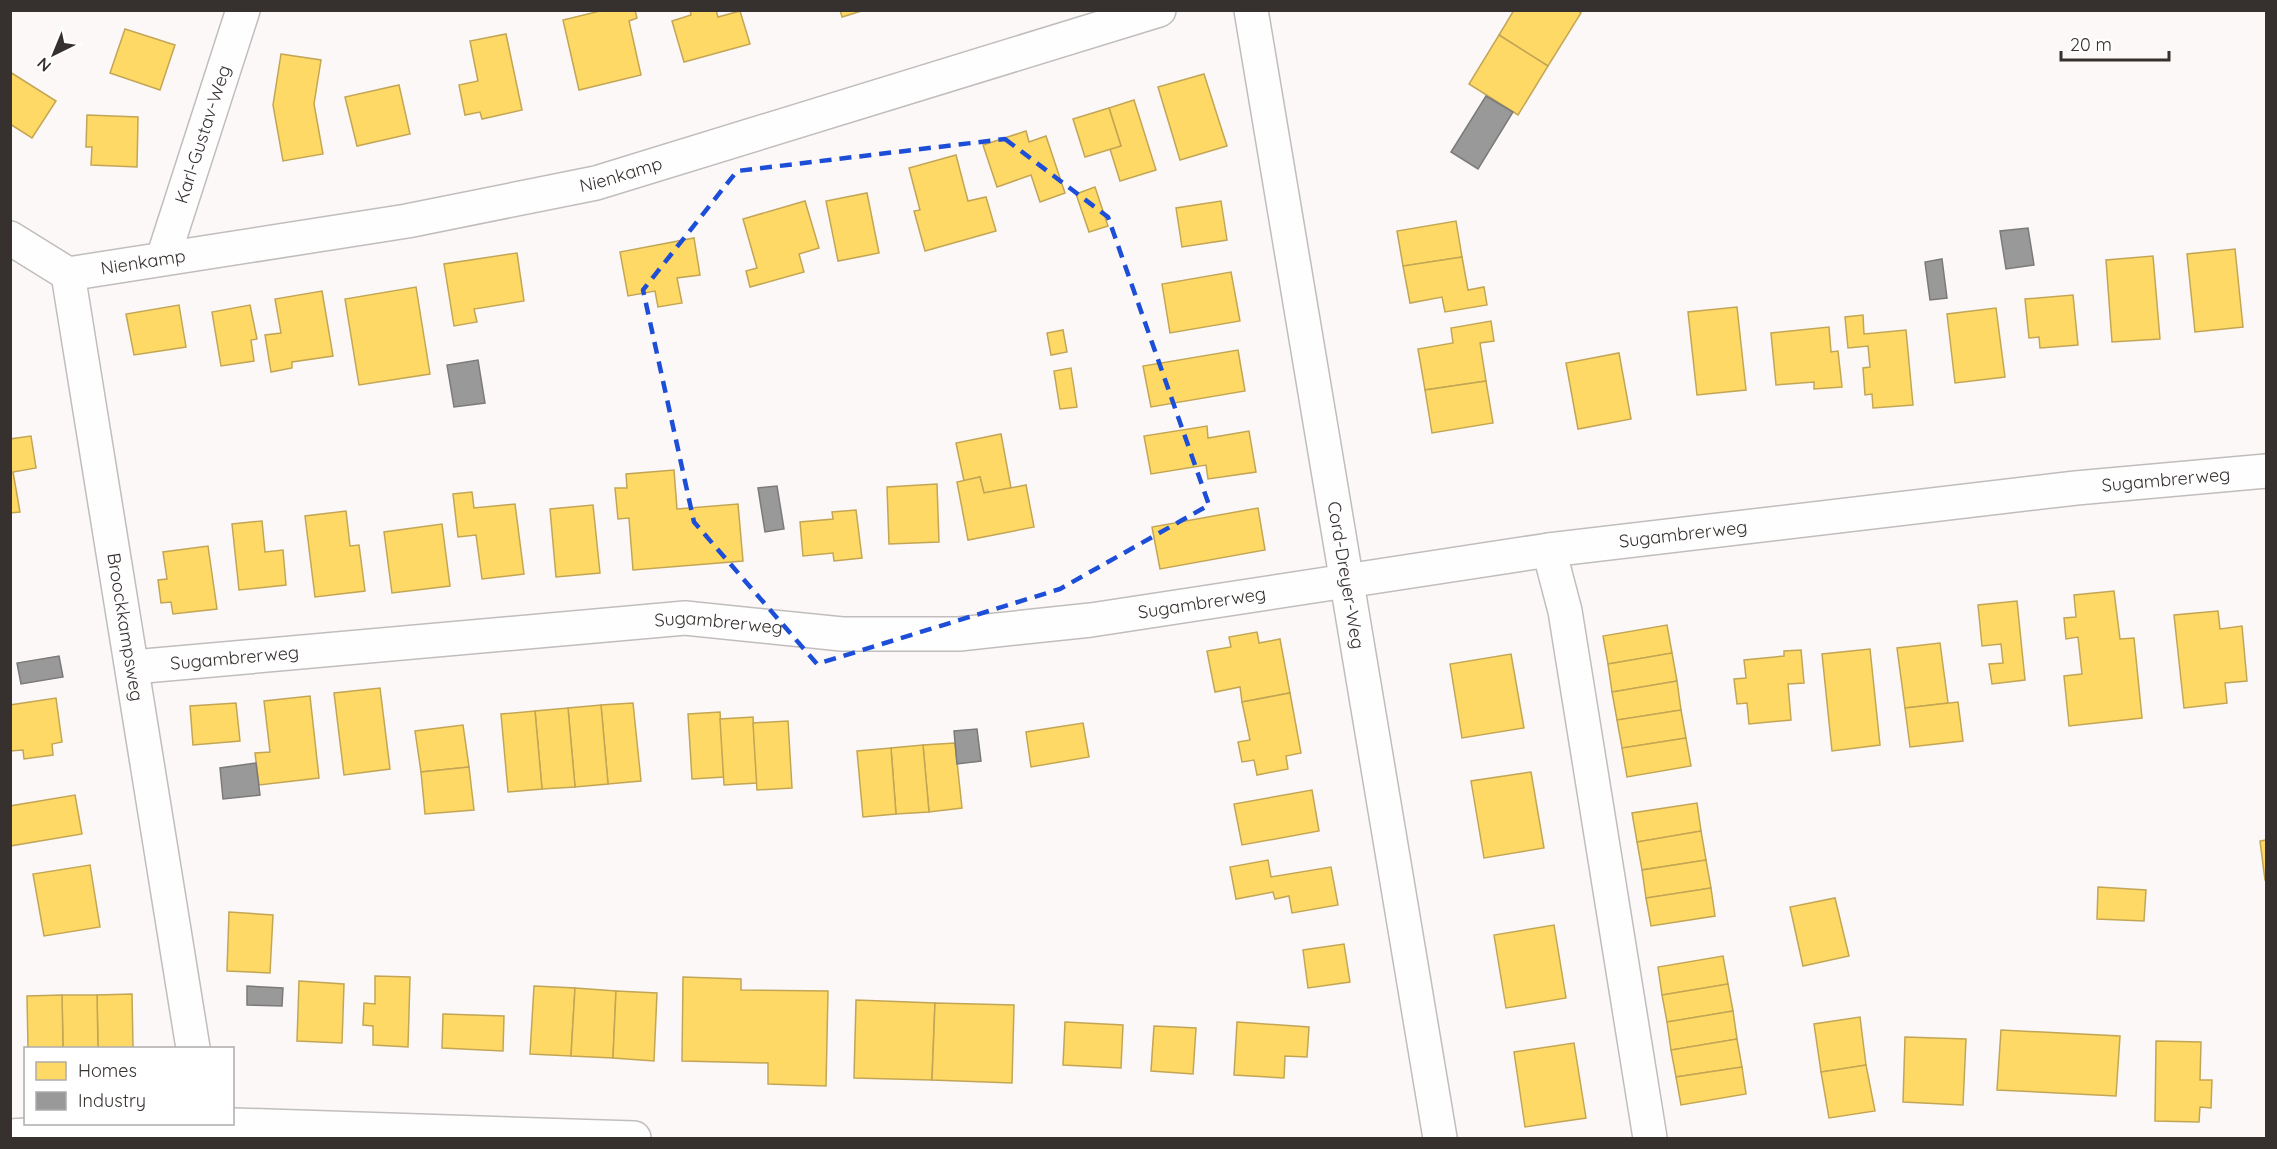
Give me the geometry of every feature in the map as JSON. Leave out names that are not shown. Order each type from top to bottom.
[{"type":"street","name":"Karl-Gustav-Weg","points":[[163,258],[243,10]]},
{"type":"street","name":"Nienkamp","points":[[68,274],[407,220],[596,183],[1159,10]]},
{"type":"street","name":"Cord-Dreyer-Weg","points":[[1251,10],[1440,1138]]},
{"type":"street","points":[[14,245],[68,274]]},
{"type":"street","name":"Broockkampsweg","points":[[68,274],[193,1047]]},
{"type":"street","name":"Sugambrerweg","points":[[133,667],[685,618],[842,634],[959,634],[1091,620],[1549,550],[2076,488],[2266,471]]},
{"type":"street","points":[[1549,550],[1565,611],[1650,1138]]},
{"type":"street","points":[[10,1136],[189,1125]]},
{"type":"street","points":[[234,1125],[634,1138]]},
{"type":"highlighted area","points":[[1005,139],[1108,217],[1209,505],[1060,589],[817,664],[694,522],[643,290],[737,171]]},
{"type":"building: Homes","points":[[604,10],[635,10],[637,18],[629,21],[641,75],[579,90],[563,20]]},
{"type":"building: Homes","points":[[690,10],[716,10],[718,17],[740,11],[750,44],[684,62],[672,21],[691,15]]},
{"type":"building: Homes","points":[[840,10],[865,10],[842,17]]},
{"type":"building: Homes","points":[[1514,10],[1577,10],[1581,13],[1548,66],[1499,35]]},
{"type":"building: Homes","points":[[125,29],[175,45],[160,90],[110,73]]},
{"type":"building: Homes","points":[[506,34],[522,110],[482,119],[480,112],[465,115],[459,85],[478,81],[470,41]]},
{"type":"building: Homes","points":[[1499,35],[1548,66],[1518,115],[1469,84]]},
{"type":"building: Homes","points":[[281,54],[321,60],[314,104],[323,154],[283,161],[273,105]]},
{"type":"building: Homes","points":[[10,72],[56,101],[32,138],[10,124]]},
{"type":"building: Homes","points":[[1204,74],[1227,146],[1180,160],[1158,87]]},
{"type":"building: Homes","points":[[399,85],[410,134],[357,146],[345,97]]},
{"type":"building: Homes","points":[[1134,100],[1156,170],[1120,181],[1110,149],[1121,146],[1109,108]]},
{"type":"building: Homes","points":[[1109,108],[1121,146],[1085,157],[1073,119]]},
{"type":"building: Homes","points":[[87,115],[138,117],[137,167],[91,165],[92,147],[86,147]]},
{"type":"building: Homes","points":[[1026,131],[1029,142],[1046,136],[1065,193],[1040,202],[1031,175],[997,187],[983,145]]},
{"type":"building: Homes","points":[[956,155],[968,201],[986,197],[996,231],[925,251],[914,211],[920,210],[909,168]]},
{"type":"building: Homes","points":[[1095,187],[1108,226],[1089,232],[1076,194]]},
{"type":"building: Homes","points":[[867,193],[879,253],[838,261],[826,201]]},
{"type":"building: Homes","points":[[805,201],[819,248],[799,254],[804,272],[750,287],[746,271],[757,268],[743,219]]},
{"type":"building: Homes","points":[[1221,201],[1227,240],[1182,247],[1176,208]]},
{"type":"building: Homes","points":[[1456,221],[1462,257],[1403,266],[1397,231]]},
{"type":"building: Homes","points":[[694,238],[700,275],[677,278],[682,303],[658,307],[655,291],[628,296],[620,252]]},
{"type":"building: Homes","points":[[2235,249],[2243,327],[2195,332],[2187,254]]},
{"type":"building: Homes","points":[[517,253],[524,301],[474,309],[477,322],[454,326],[444,264]]},
{"type":"building: Homes","points":[[2153,256],[2160,339],[2112,342],[2106,260]]},
{"type":"building: Homes","points":[[1462,257],[1468,290],[1484,287],[1487,305],[1445,312],[1442,297],[1410,303],[1403,266]]},
{"type":"building: Homes","points":[[1231,272],[1240,321],[1170,333],[1162,284]]},
{"type":"building: Homes","points":[[416,287],[430,374],[359,385],[345,299]]},
{"type":"building: Homes","points":[[322,291],[333,356],[292,362],[292,368],[271,372],[265,335],[281,333],[275,299]]},
{"type":"building: Homes","points":[[2073,295],[2078,345],[2040,348],[2039,337],[2029,338],[2025,299]]},
{"type":"building: Homes","points":[[179,305],[186,347],[134,355],[126,314]]},
{"type":"building: Homes","points":[[250,305],[257,339],[251,340],[254,361],[221,366],[212,312]]},
{"type":"building: Homes","points":[[1737,307],[1746,390],[1697,395],[1688,312]]},
{"type":"building: Homes","points":[[1996,308],[2005,377],[1955,383],[1947,314]]},
{"type":"building: Homes","points":[[1863,315],[1864,334],[1906,330],[1913,405],[1873,408],[1872,394],[1865,395],[1863,368],[1870,367],[1868,346],[1848,348],[1845,317]]},
{"type":"building: Homes","points":[[1491,321],[1494,341],[1480,343],[1486,381],[1425,390],[1418,349],[1453,343],[1451,328]]},
{"type":"building: Homes","points":[[1829,327],[1831,352],[1838,351],[1842,387],[1814,389],[1814,382],[1776,385],[1771,333]]},
{"type":"building: Homes","points":[[1063,330],[1067,352],[1051,355],[1047,333]]},
{"type":"building: Homes","points":[[1238,350],[1245,391],[1151,407],[1143,366]]},
{"type":"building: Homes","points":[[1619,353],[1631,419],[1578,429],[1566,363]]},
{"type":"building: Homes","points":[[1071,368],[1077,407],[1060,409],[1054,371]]},
{"type":"building: Homes","points":[[1486,381],[1493,423],[1432,433],[1425,390]]},
{"type":"building: Homes","points":[[1207,426],[1208,438],[1249,431],[1256,472],[1208,479],[1206,465],[1151,474],[1144,436]]},
{"type":"building: Homes","points":[[1001,434],[1011,488],[984,493],[980,477],[964,481],[956,443]]},
{"type":"building: Homes","points":[[31,436],[36,468],[13,472],[20,512],[10,513],[10,439]]},
{"type":"building: Homes","points":[[674,470],[677,509],[738,504],[743,561],[633,570],[629,518],[618,519],[615,488],[627,488],[626,474]]},
{"type":"building: Homes","points":[[980,477],[984,493],[1026,485],[1034,527],[968,540],[957,482]]},
{"type":"building: Homes","points":[[937,484],[939,542],[889,544],[887,487]]},
{"type":"building: Homes","points":[[472,492],[474,508],[515,504],[524,574],[482,579],[476,535],[458,537],[453,494]]},
{"type":"building: Homes","points":[[593,505],[600,573],[556,577],[550,509]]},
{"type":"building: Homes","points":[[1258,508],[1265,550],[1160,569],[1152,527]]},
{"type":"building: Homes","points":[[856,510],[862,558],[834,561],[833,553],[803,556],[800,522],[833,519],[832,512]]},
{"type":"building: Homes","points":[[346,511],[350,546],[359,545],[365,591],[315,597],[305,516]]},
{"type":"building: Homes","points":[[262,521],[265,552],[283,550],[286,585],[239,590],[232,524]]},
{"type":"building: Homes","points":[[442,524],[450,586],[392,593],[384,532]]},
{"type":"building: Homes","points":[[208,546],[217,609],[173,614],[171,602],[161,603],[158,580],[167,579],[163,552]]},
{"type":"building: Homes","points":[[2114,591],[2120,639],[2134,638],[2142,718],[2069,726],[2064,676],[2082,674],[2078,637],[2066,639],[2064,618],[2076,617],[2074,595]]},
{"type":"building: Homes","points":[[2017,601],[2025,680],[1992,684],[1989,664],[2003,663],[2001,644],[1982,646],[1978,605]]},
{"type":"building: Homes","points":[[2218,611],[2220,629],[2242,626],[2247,681],[2225,683],[2227,703],[2184,708],[2174,615]]},
{"type":"building: Homes","points":[[1667,625],[1672,653],[1608,664],[1603,636]]},
{"type":"building: Homes","points":[[1257,632],[1259,643],[1280,639],[1290,693],[1242,702],[1240,687],[1215,692],[1207,651],[1231,647],[1229,637]]},
{"type":"building: Homes","points":[[1940,643],[1948,703],[1905,708],[1897,648]]},
{"type":"building: Homes","points":[[1870,649],[1880,745],[1832,751],[1822,654]]},
{"type":"building: Homes","points":[[1801,650],[1804,683],[1788,684],[1791,720],[1749,724],[1747,703],[1737,704],[1734,679],[1746,678],[1744,660],[1784,656],[1784,651]]},
{"type":"building: Homes","points":[[1672,653],[1677,681],[1612,692],[1608,664]]},
{"type":"building: Homes","points":[[1511,654],[1524,728],[1462,738],[1450,664]]},
{"type":"building: Homes","points":[[1677,681],[1681,710],[1617,720],[1612,692]]},
{"type":"building: Homes","points":[[380,688],[390,769],[344,775],[334,693]]},
{"type":"building: Homes","points":[[1290,693],[1301,753],[1286,756],[1288,769],[1257,775],[1254,760],[1242,762],[1238,742],[1250,740],[1242,702]]},
{"type":"building: Homes","points":[[310,696],[319,778],[259,785],[255,753],[270,752],[264,701]]},
{"type":"building: Homes","points":[[56,698],[62,742],[52,744],[53,755],[24,759],[23,750],[10,751],[10,705]]},
{"type":"building: Homes","points":[[1958,702],[1963,741],[1910,747],[1905,708]]},
{"type":"building: Homes","points":[[236,703],[240,741],[193,745],[190,706]]},
{"type":"building: Homes","points":[[633,703],[641,781],[608,784],[601,705]]},
{"type":"building: Homes","points":[[601,705],[608,784],[575,787],[568,708]]},
{"type":"building: Homes","points":[[568,708],[575,787],[542,789],[535,711]]},
{"type":"building: Homes","points":[[1681,710],[1686,738],[1622,748],[1617,720]]},
{"type":"building: Homes","points":[[535,711],[542,789],[508,792],[501,714]]},
{"type":"building: Homes","points":[[720,712],[724,777],[692,779],[688,714]]},
{"type":"building: Homes","points":[[753,717],[757,783],[724,785],[720,719]]},
{"type":"building: Homes","points":[[788,721],[792,788],[757,790],[753,723]]},
{"type":"building: Homes","points":[[1083,723],[1089,757],[1031,767],[1026,732]]},
{"type":"building: Homes","points":[[463,725],[469,767],[421,772],[415,731]]},
{"type":"building: Homes","points":[[1686,738],[1691,766],[1627,777],[1622,748]]},
{"type":"building: Homes","points":[[955,743],[962,808],[929,812],[923,745]]},
{"type":"building: Homes","points":[[923,745],[929,812],[896,814],[891,748]]},
{"type":"building: Homes","points":[[891,748],[896,814],[863,817],[857,751]]},
{"type":"building: Homes","points":[[469,767],[474,810],[425,814],[421,772]]},
{"type":"building: Homes","points":[[1531,772],[1544,848],[1484,858],[1471,781]]},
{"type":"building: Homes","points":[[1312,790],[1319,831],[1242,845],[1234,804]]},
{"type":"building: Homes","points":[[75,795],[82,834],[10,846],[10,806]]},
{"type":"building: Homes","points":[[1697,803],[1701,831],[1637,842],[1632,813]]},
{"type":"building: Homes","points":[[1701,831],[1706,860],[1642,870],[1637,842]]},
{"type":"building: Homes","points":[[2266,840],[2266,880],[2265,880],[2260,841]]},
{"type":"building: Homes","points":[[1268,860],[1271,877],[1331,867],[1338,905],[1292,913],[1289,896],[1275,899],[1273,892],[1236,899],[1230,867]]},
{"type":"building: Homes","points":[[1706,860],[1711,888],[1646,898],[1642,870]]},
{"type":"building: Homes","points":[[90,865],[100,927],[44,936],[33,874]]},
{"type":"building: Homes","points":[[2098,887],[2146,890],[2144,921],[2097,919]]},
{"type":"building: Homes","points":[[1711,888],[1715,916],[1651,926],[1646,898]]},
{"type":"building: Homes","points":[[1835,898],[1849,956],[1803,966],[1790,907]]},
{"type":"building: Homes","points":[[229,912],[273,915],[270,973],[227,971]]},
{"type":"building: Homes","points":[[1554,925],[1566,998],[1506,1008],[1494,935]]},
{"type":"building: Homes","points":[[1344,944],[1350,982],[1308,988],[1303,950]]},
{"type":"building: Homes","points":[[1723,956],[1728,984],[1662,995],[1658,967]]},
{"type":"building: Homes","points":[[375,976],[410,977],[408,1047],[373,1045],[373,1026],[363,1025],[364,1003],[375,1004]]},
{"type":"building: Homes","points":[[683,977],[741,979],[741,990],[828,991],[826,1086],[768,1084],[768,1063],[682,1061]]},
{"type":"building: Homes","points":[[299,981],[344,984],[342,1043],[297,1041]]},
{"type":"building: Homes","points":[[1728,984],[1733,1011],[1667,1022],[1662,995]]},
{"type":"building: Homes","points":[[534,986],[575,988],[571,1056],[530,1054]]},
{"type":"building: Homes","points":[[575,988],[616,991],[613,1058],[571,1056]]},
{"type":"building: Homes","points":[[616,991],[657,993],[654,1061],[613,1058]]},
{"type":"building: Homes","points":[[132,994],[133,1047],[98,1047],[97,995]]},
{"type":"building: Homes","points":[[62,995],[97,995],[98,1047],[63,1047]]},
{"type":"building: Homes","points":[[62,995],[63,1047],[28,1047],[27,996]]},
{"type":"building: Homes","points":[[856,1000],[935,1003],[932,1080],[854,1078]]},
{"type":"building: Homes","points":[[935,1003],[1014,1005],[1012,1083],[932,1080]]},
{"type":"building: Homes","points":[[1733,1011],[1737,1039],[1671,1050],[1667,1022]]},
{"type":"building: Homes","points":[[443,1014],[504,1016],[503,1051],[442,1048]]},
{"type":"building: Homes","points":[[1860,1017],[1866,1065],[1821,1072],[1814,1024]]},
{"type":"building: Homes","points":[[1065,1022],[1123,1025],[1121,1068],[1063,1065]]},
{"type":"building: Homes","points":[[1237,1022],[1309,1027],[1307,1057],[1285,1056],[1284,1078],[1234,1075]]},
{"type":"building: Homes","points":[[1154,1026],[1196,1028],[1193,1074],[1151,1071]]},
{"type":"building: Homes","points":[[2001,1030],[2120,1036],[2116,1096],[1997,1090]]},
{"type":"building: Homes","points":[[1905,1037],[1966,1039],[1963,1105],[1903,1102]]},
{"type":"building: Homes","points":[[1737,1039],[1742,1067],[1676,1077],[1671,1050]]},
{"type":"building: Homes","points":[[2156,1041],[2201,1042],[2200,1080],[2212,1080],[2211,1108],[2200,1107],[2199,1122],[2155,1121]]},
{"type":"building: Homes","points":[[1574,1043],[1586,1118],[1525,1127],[1514,1052]]},
{"type":"building: Homes","points":[[1866,1065],[1875,1111],[1829,1118],[1821,1072]]},
{"type":"building: Homes","points":[[1742,1067],[1746,1094],[1681,1105],[1676,1077]]},
{"type":"building: Industry","points":[[1486,96],[1513,112],[1478,169],[1451,152]]},
{"type":"building: Industry","points":[[2028,228],[2034,265],[2006,269],[2000,231]]},
{"type":"building: Industry","points":[[1942,259],[1947,298],[1930,300],[1925,262]]},
{"type":"building: Industry","points":[[478,360],[485,403],[454,407],[447,365]]},
{"type":"building: Industry","points":[[777,486],[784,529],[765,532],[758,488]]},
{"type":"building: Industry","points":[[59,656],[63,677],[21,684],[17,663]]},
{"type":"building: Industry","points":[[977,729],[981,761],[957,764],[954,731]]},
{"type":"building: Industry","points":[[256,763],[260,795],[223,799],[220,768]]},
{"type":"building: Industry","points":[[247,986],[283,988],[282,1006],[247,1005]]}]
